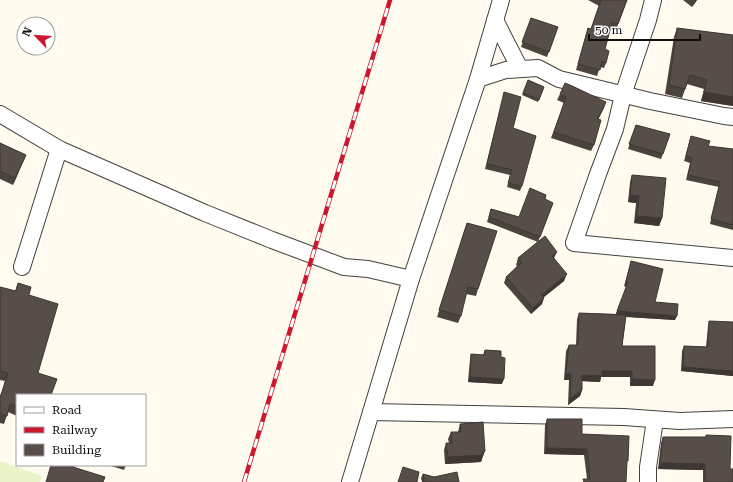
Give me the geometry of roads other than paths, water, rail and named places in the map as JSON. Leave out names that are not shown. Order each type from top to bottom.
[{"type":"street","points":[[350,482],[411,279],[478,79],[501,0]]},
{"type":"street","points":[[653,0],[648,20],[623,95],[615,129],[574,242],[733,258]]},
{"type":"street","points":[[494,20],[520,69]]},
{"type":"street","points":[[478,79],[506,70],[538,68],[559,79],[623,95],[733,117]]},
{"type":"street","points":[[0,114],[59,149],[204,213],[344,267],[368,269],[411,279]]},
{"type":"street","points":[[22,267],[59,149]]},
{"type":"street","points":[[371,412],[624,417],[680,421],[733,419]]},
{"type":"street","points":[[648,482],[648,467],[655,420]]},
{"type":"railway","points":[[244,482],[390,0]]}]
